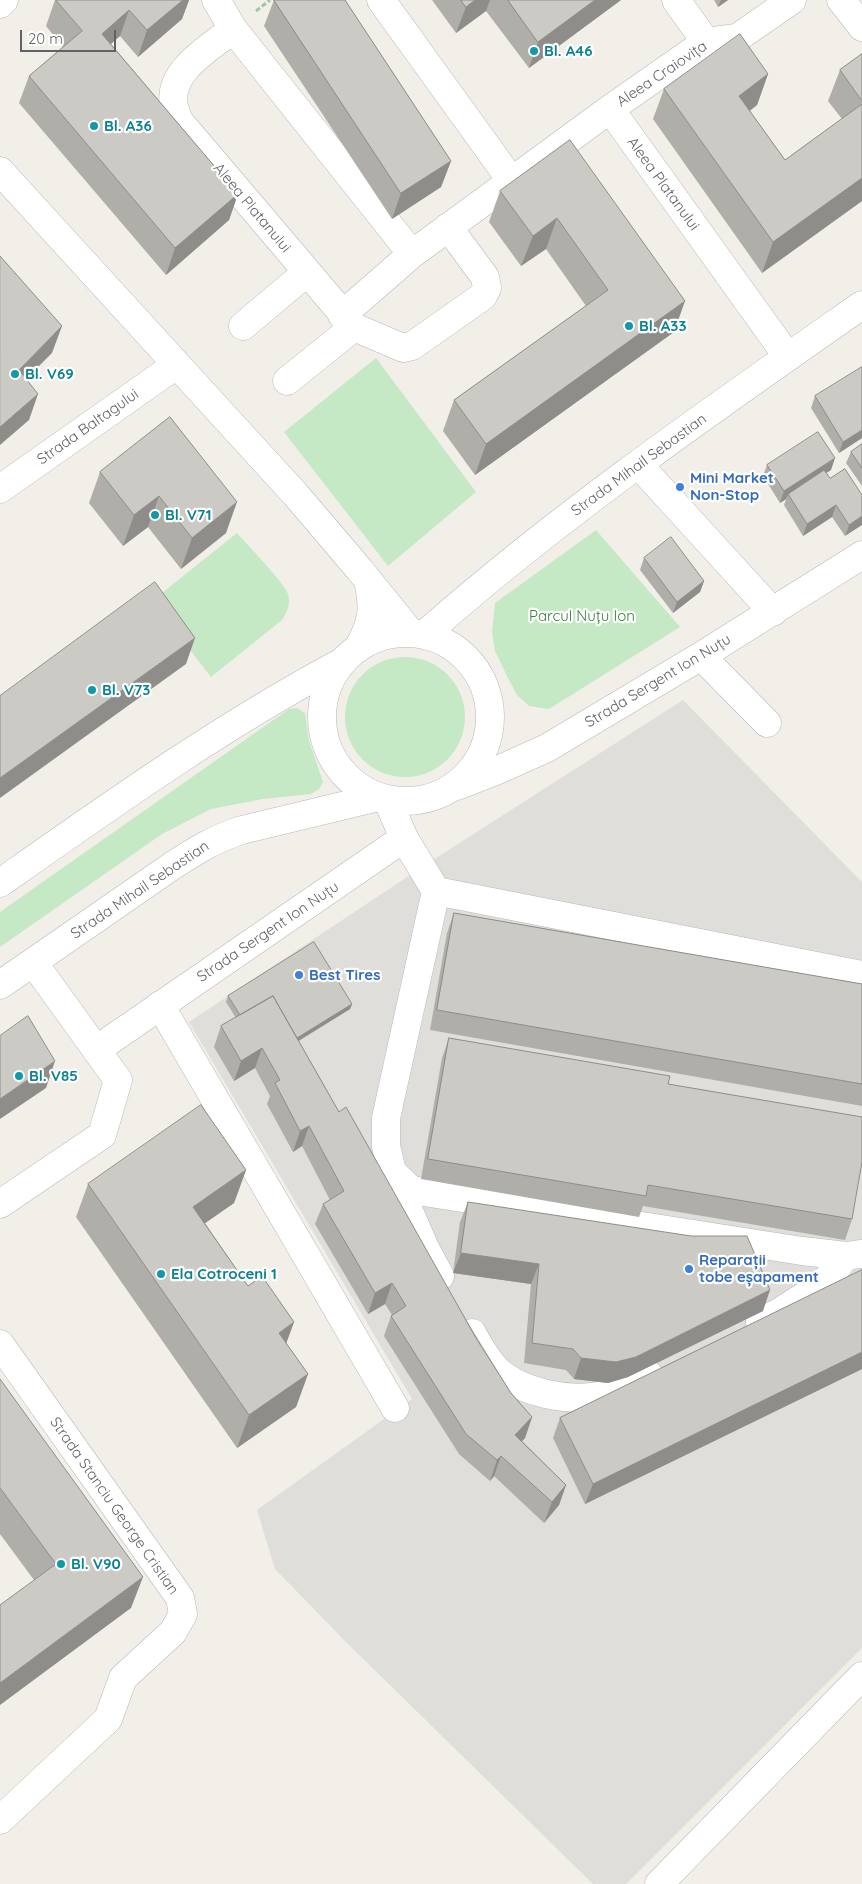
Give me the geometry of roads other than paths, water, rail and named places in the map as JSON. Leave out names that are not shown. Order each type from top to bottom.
[{"type":"street","points":[[0,4],[4,0]]},
{"type":"street","points":[[216,0],[233,29],[412,254]]},
{"type":"street","points":[[381,0],[512,180]]},
{"type":"street","points":[[676,0],[706,42]]},
{"type":"street","name":"Aleea Craiovița","points":[[610,109],[706,42],[737,38],[792,0]]},
{"type":"street","points":[[841,0],[862,26]]},
{"type":"street","name":"Aleea Platanului","points":[[233,29],[188,66],[179,77],[174,92],[174,106],[179,121],[348,321]]},
{"type":"street","points":[[287,381],[412,254],[610,109]]},
{"type":"street","name":"Aleea Platanului","points":[[610,109],[788,357]]},
{"type":"street","points":[[0,171],[296,495],[368,580],[417,634]]},
{"type":"street","points":[[348,321],[403,348],[412,346],[483,296],[486,288],[485,277],[448,227]]},
{"type":"street","points":[[243,326],[306,273]]},
{"type":"street","name":"Strada Mihail Sebastian","points":[[417,634],[638,464],[862,305]]},
{"type":"street","name":"Strada Baltagului","points":[[0,489],[176,364]]},
{"type":"street","points":[[638,464],[773,612]]},
{"type":"street","name":"Strada Sergent Ion Nuțu","points":[[446,791],[547,748],[773,612],[862,555]]},
{"type":"street","points":[[0,883],[152,776],[295,687],[351,654],[384,635],[417,634],[437,638],[460,652],[478,673],[488,698],[490,725],[482,751],[467,774],[446,791],[412,801],[383,798],[355,784],[336,764],[324,740],[322,712],[327,685],[351,654],[369,628],[372,611],[368,580]]},
{"type":"street","points":[[701,656],[767,723]]},
{"type":"street","points":[[383,798],[404,838],[436,891],[386,1118],[386,1146],[392,1172],[425,1248],[481,1350],[503,1375],[525,1388],[555,1396],[592,1397],[621,1389],[673,1364]]},
{"type":"street","name":"Strada Mihail Sebastian","points":[[0,985],[172,866],[222,836],[383,798]]},
{"type":"street","name":"Strada Sergent Ion Nuțu","points":[[96,1050],[404,838]]},
{"type":"street","points":[[436,891],[862,975]]},
{"type":"street","points":[[0,1204],[102,1135],[118,1080],[33,962]]},
{"type":"street","points":[[160,1006],[395,1408]]},
{"type":"street","points":[[392,1172],[411,1190],[854,1255]]},
{"type":"street","points":[[734,1334],[778,1313],[822,1285],[854,1255]]},
{"type":"street","name":"Strada Stanciu George Cristian","points":[[0,1344],[180,1598],[183,1614],[174,1632],[123,1678],[108,1719],[0,1820]]},
{"type":"street","points":[[659,1884],[862,1676]]},
{"type":"place","name":"Bl. A46","points":[[534,51]]},
{"type":"place","name":"Bl. A36","points":[[94,126]]},
{"type":"place","name":"Bl. A33","points":[[629,326]]},
{"type":"place","name":"Bl. V69","points":[[15,374]]},
{"type":"place","name":"Mini Market Non-Stop","points":[[680,487]]},
{"type":"place","name":"Bl. V71","points":[[155,515]]},
{"type":"place","name":"Bl. V73","points":[[92,690]]},
{"type":"place","name":"Best Tires","points":[[299,975]]},
{"type":"place","name":"Bl. V85","points":[[19,1076]]},
{"type":"place","name":"Reparații tobe eșapament","points":[[689,1269]]},
{"type":"place","name":"Ela Cotroceni 1","points":[[161,1274]]},
{"type":"place","name":"Bl. V90","points":[[61,1564]]},
{"type":"park label","name":"Parcul Nuțu Ion","points":[[582,616]]}]
